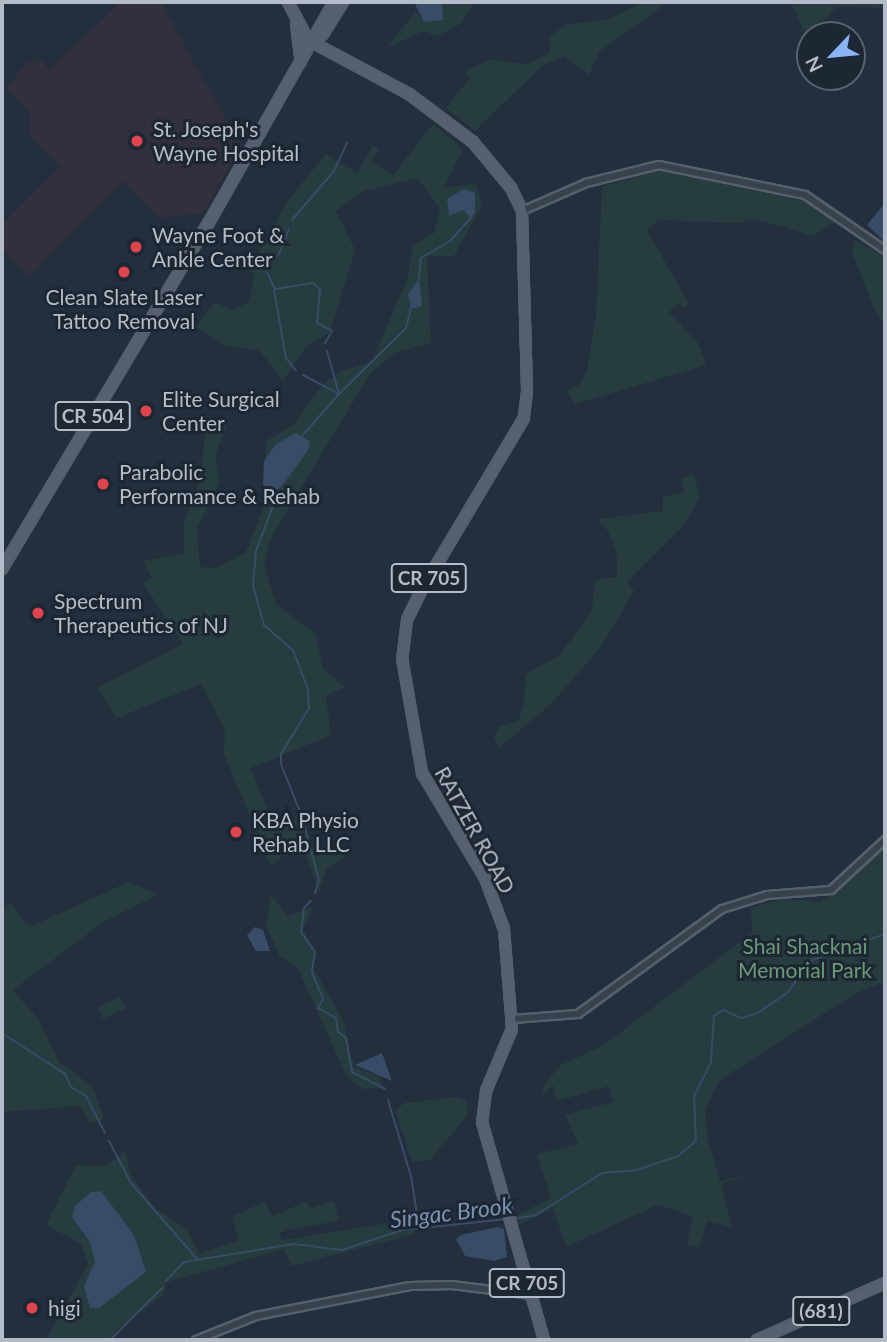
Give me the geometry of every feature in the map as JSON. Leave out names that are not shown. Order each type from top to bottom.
[{"type":"main road","points":[[288,2],[311,43]]},
{"type":"main road","points":[[311,43],[334,2]]},
{"type":"main road","points":[[311,43],[323,34],[343,2]]},
{"type":"main road","points":[[295,18],[301,62]]},
{"type":"main road","name":"CR 504","points":[[2,569],[311,43]]},
{"type":"main road","name":"RATZER ROAD","points":[[311,43],[406,93],[457,128],[503,177],[522,211],[527,392],[524,418],[422,589],[407,620],[402,651],[422,773],[485,878],[498,908],[509,960],[513,1019],[507,1051],[486,1091],[482,1113],[485,1144],[544,1340]]},
{"type":"main road","name":"(681)","points":[[757,1340],[885,1283]]},
{"type":"street","points":[[522,211],[586,183],[659,165],[805,195],[885,250]]},
{"type":"street","points":[[513,1019],[578,1014],[722,909],[767,895],[831,890],[885,840]]},
{"type":"street","points":[[196,1340],[256,1316],[410,1286],[452,1285],[531,1295]]},
{"type":"shaded area","name":"St. Joseph's Wayne Hospital","points":[[121,2],[160,2],[241,146],[203,213],[160,218],[123,181],[29,277],[2,249],[2,224],[61,166],[30,137],[30,112],[6,88],[28,62],[41,60],[49,70]]},
{"type":"green space","points":[[442,2],[474,2],[462,23],[438,36],[423,31],[387,48],[416,11],[424,22],[443,19]]},
{"type":"green space","points":[[644,2],[668,2],[599,52],[589,75],[564,56],[542,66],[475,131],[446,108],[470,78],[465,70],[491,60],[528,64],[549,53],[550,36],[566,25],[608,19]]},
{"type":"green space","points":[[791,2],[885,2],[885,8],[836,7],[824,21],[800,21]]},
{"type":"green space","points":[[433,124],[463,149],[444,188],[476,184],[482,206],[454,256],[427,256],[431,343],[394,353],[370,374],[271,538],[264,565],[276,604],[316,634],[323,669],[345,687],[326,696],[331,735],[251,768],[274,827],[301,817],[317,856],[343,844],[347,854],[326,870],[319,892],[306,854],[283,856],[271,866],[224,754],[225,731],[201,684],[117,718],[97,688],[183,644],[143,583],[152,578],[143,561],[184,553],[184,522],[200,482],[207,415],[227,424],[215,456],[220,482],[197,528],[200,567],[215,568],[246,552],[264,507],[266,441],[294,424],[323,384],[340,371],[371,363],[408,277],[413,246],[434,233],[440,208],[417,178],[364,191],[336,211],[355,250],[330,332],[305,348],[283,381],[259,350],[226,346],[196,327],[215,302],[232,310],[249,302],[254,277],[250,269],[288,200],[326,154],[357,173],[373,145],[379,150],[371,161],[393,175]]},
{"type":"green space","points":[[659,170],[804,201],[835,222],[813,236],[756,219],[738,223],[659,220],[647,230],[689,304],[684,308],[679,303],[669,312],[698,343],[706,365],[575,404],[567,391],[579,385],[587,371],[596,316],[602,187]]},
{"type":"green space","points":[[855,240],[885,257],[885,325],[873,306],[852,252]]},
{"type":"green space","points":[[694,475],[700,497],[684,525],[627,582],[634,591],[601,647],[551,704],[499,748],[494,736],[500,726],[518,721],[524,705],[526,674],[560,655],[592,610],[595,580],[617,577],[617,555],[608,531],[597,519],[663,511],[663,497],[684,492],[681,478]]},
{"type":"green space","name":"Shai Shacknai Memorial Park","points":[[885,846],[885,982],[856,993],[720,1080],[705,1109],[708,1140],[720,1181],[752,1174],[721,1184],[732,1227],[707,1221],[699,1248],[687,1245],[693,1216],[657,1205],[566,1247],[553,1208],[517,1226],[514,1217],[551,1198],[537,1154],[578,1144],[565,1115],[613,1102],[609,1086],[557,1101],[553,1085],[541,1098],[545,1083],[561,1065],[604,1045],[753,932],[750,908],[781,899],[820,902],[842,888]]},
{"type":"green space","points":[[129,882],[157,895],[105,921],[13,990],[39,1020],[60,1063],[93,1087],[104,1119],[90,1123],[80,1106],[2,1112],[2,907],[11,903],[24,922],[34,925]]},
{"type":"green space","points":[[271,895],[288,916],[313,906],[303,930],[316,954],[313,967],[344,1023],[354,1067],[379,1076],[383,1088],[362,1089],[346,1075],[297,966],[280,957],[266,925]]},
{"type":"green space","points":[[120,997],[126,1008],[103,1019],[97,1008]]},
{"type":"green space","points":[[456,1097],[466,1100],[468,1114],[430,1160],[412,1162],[395,1111],[404,1103]]},
{"type":"green space","points":[[125,1151],[130,1174],[156,1209],[187,1229],[199,1254],[239,1240],[232,1217],[265,1201],[272,1216],[306,1202],[311,1208],[334,1201],[339,1221],[279,1233],[282,1240],[415,1219],[415,1234],[291,1266],[284,1249],[167,1282],[163,1295],[115,1331],[110,1340],[46,1340],[88,1264],[81,1244],[46,1225],[76,1165],[106,1166]]},
{"type":"water","points":[[414,2],[442,2],[443,20],[424,22]]},
{"type":"water","points":[[464,189],[475,193],[475,213],[471,218],[463,210],[449,216],[447,199]]},
{"type":"water","points":[[885,203],[885,242],[867,225]]},
{"type":"water","points":[[419,279],[422,306],[411,309],[408,294]]},
{"type":"water","points":[[296,433],[310,441],[308,450],[282,486],[269,496],[263,484],[264,461],[276,444]]},
{"type":"water","points":[[255,927],[263,930],[270,951],[256,951],[247,935]]},
{"type":"water","points":[[382,1053],[392,1081],[355,1065]]},
{"type":"water","points":[[101,1191],[134,1235],[146,1272],[99,1308],[90,1308],[84,1286],[95,1262],[90,1242],[72,1217],[75,1206],[91,1192]]},
{"type":"water","points":[[498,1227],[504,1229],[507,1257],[494,1261],[465,1256],[456,1239],[461,1235]]},
{"type":"waterway","points":[[292,220],[334,171],[347,143]]},
{"type":"waterway","points":[[419,279],[421,258],[450,241],[471,218]]},
{"type":"waterway","points":[[278,256],[289,229]]},
{"type":"waterway","points":[[267,272],[275,289],[313,283],[320,289],[317,323],[332,331],[325,343]]},
{"type":"waterway","points":[[274,290],[286,358],[296,371]]},
{"type":"waterway","points":[[303,375],[339,394],[406,328],[411,308]]},
{"type":"waterway","points":[[303,435],[339,394],[327,351]]},
{"type":"waterway","points":[[270,494],[273,506],[256,551],[253,586],[264,625],[293,650],[308,690],[309,708],[281,754],[281,764],[302,817]]},
{"type":"waterway","points":[[303,820],[319,880],[315,893]]},
{"type":"waterway","points":[[311,901],[304,908],[301,932],[315,952],[312,972],[323,999],[318,1008],[336,1018],[338,1032],[346,1038],[352,1072],[385,1089]]},
{"type":"waterway","name":"Singac Brook","points":[[513,1219],[536,1215],[602,1173],[637,1170],[678,1156],[696,1141],[694,1096],[711,1062],[714,1016],[723,1010],[741,1018],[756,1014],[787,993],[812,960],[885,934]]},
{"type":"waterway","points":[[2,1033],[65,1074],[71,1087],[86,1096],[105,1133]]},
{"type":"waterway","points":[[388,1100],[411,1176],[419,1227]]},
{"type":"waterway","points":[[109,1141],[131,1183],[198,1260]]},
{"type":"waterway","name":"Singac Brook","points":[[166,1281],[184,1262],[294,1244],[342,1250],[402,1230],[507,1219]]},
{"type":"waterway","points":[[110,1340],[162,1288]]},
{"type":"place","name":"St. Joseph's Wayne Hospital","points":[[137,141]]},
{"type":"place","name":"Wayne Foot & Ankle Center","points":[[136,247]]},
{"type":"place","name":"Clean Slate Laser Tattoo Removal","points":[[124,272]]},
{"type":"place","name":"Elite Surgical Center","points":[[146,411]]},
{"type":"place","name":"Parabolic Performance & Rehab","points":[[103,484]]},
{"type":"place","name":"Spectrum Therapeutics of NJ","points":[[38,613]]},
{"type":"place","name":"KBA Physio Rehab LLC","points":[[236,832]]},
{"type":"place","name":"higi","points":[[32,1308]]}]
